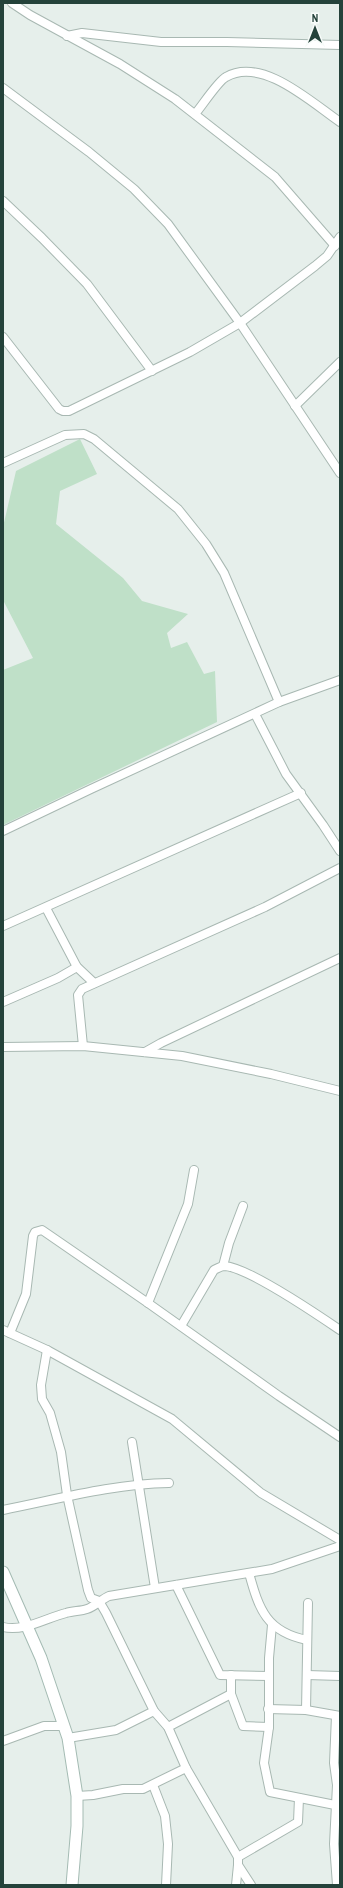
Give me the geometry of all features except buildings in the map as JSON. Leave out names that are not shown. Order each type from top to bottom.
[{"type":"main road","points":[[3,1572],[41,1658],[68,1738],[77,1796],[77,1826],[72,1885]]},
{"type":"street","points":[[12,3],[67,36],[120,64],[175,99],[195,114],[274,177],[335,246]]},
{"type":"street","points":[[67,36],[82,33],[162,42],[340,45]]},
{"type":"street","points":[[195,114],[225,77],[234,73],[246,71],[269,76],[340,122]]},
{"type":"street","points":[[3,88],[89,152],[134,188],[168,224],[240,323],[340,473]]},
{"type":"street","points":[[3,201],[87,284],[152,371]]},
{"type":"street","points":[[3,337],[58,409],[69,411],[190,352],[240,323],[316,266],[335,246],[340,237]]},
{"type":"street","points":[[295,406],[340,362]]},
{"type":"street","points":[[3,463],[65,435],[84,434],[94,439],[178,509],[206,544],[224,573],[279,702]]},
{"type":"street","points":[[3,831],[279,702],[339,682]]},
{"type":"street","points":[[255,714],[286,774],[301,793],[340,851]]},
{"type":"street","points":[[3,926],[301,793]]},
{"type":"street","points":[[83,1046],[78,995],[82,989],[265,907],[340,868]]},
{"type":"street","points":[[46,908],[77,967],[94,983]]},
{"type":"street","points":[[145,1052],[167,1040],[238,1008],[340,958]]},
{"type":"street","points":[[3,1002],[58,978],[77,967]]},
{"type":"street","points":[[3,1047],[83,1046],[182,1056],[271,1074],[340,1091]]},
{"type":"street","points":[[148,1303],[188,1204],[194,1170]]},
{"type":"street","points":[[223,1266],[229,1243],[243,1206]]},
{"type":"street","points":[[340,1437],[279,1396],[45,1231],[38,1231],[33,1236],[24,1301],[6,1331],[47,1350],[172,1419],[261,1492],[340,1540]]},
{"type":"street","points":[[181,1326],[214,1270],[223,1266],[234,1267],[255,1277],[340,1330]]},
{"type":"street","points":[[47,1350],[41,1385],[42,1400],[50,1413],[61,1452],[68,1495],[88,1590],[91,1598],[99,1601],[154,1711],[168,1727],[186,1768],[238,1857],[236,1885]]},
{"type":"street","points":[[132,1442],[155,1588]]},
{"type":"street","points":[[3,1510],[68,1495],[138,1483],[169,1483]]},
{"type":"street","points":[[3,1627],[26,1626],[43,1619],[89,1609],[108,1596],[272,1569],[340,1546]]},
{"type":"street","points":[[249,1573],[254,1592],[272,1625],[292,1637],[307,1640]]},
{"type":"street","points":[[176,1585],[220,1675],[269,1676]]},
{"type":"street","points":[[306,1710],[308,1603]]},
{"type":"street","points":[[272,1625],[268,1709],[269,1727],[264,1763],[270,1792],[335,1805]]},
{"type":"street","points":[[231,1675],[231,1694],[243,1726],[269,1727]]},
{"type":"street","points":[[307,1675],[340,1676]]},
{"type":"street","points":[[168,1727],[231,1694]]},
{"type":"street","points":[[268,1709],[306,1710],[338,1716],[334,1763],[339,1786],[335,1805],[334,1844],[337,1885]]},
{"type":"street","points":[[68,1738],[116,1730],[154,1711]]},
{"type":"street","points":[[3,1741],[44,1726],[64,1726]]},
{"type":"street","points":[[77,1796],[93,1795],[123,1789],[135,1790],[153,1785],[186,1768]]},
{"type":"street","points":[[153,1785],[165,1816],[168,1844],[166,1885]]},
{"type":"street","points":[[238,1857],[298,1822],[299,1798]]},
{"type":"street","points":[[238,1866],[251,1885]]},
{"type":"green space","points":[[80,439],[97,474],[60,491],[56,524],[123,578],[142,601],[188,614],[167,633],[171,648],[187,642],[204,674],[215,671],[217,722],[3,825],[3,670],[33,658],[3,600],[3,527],[16,471]]}]
